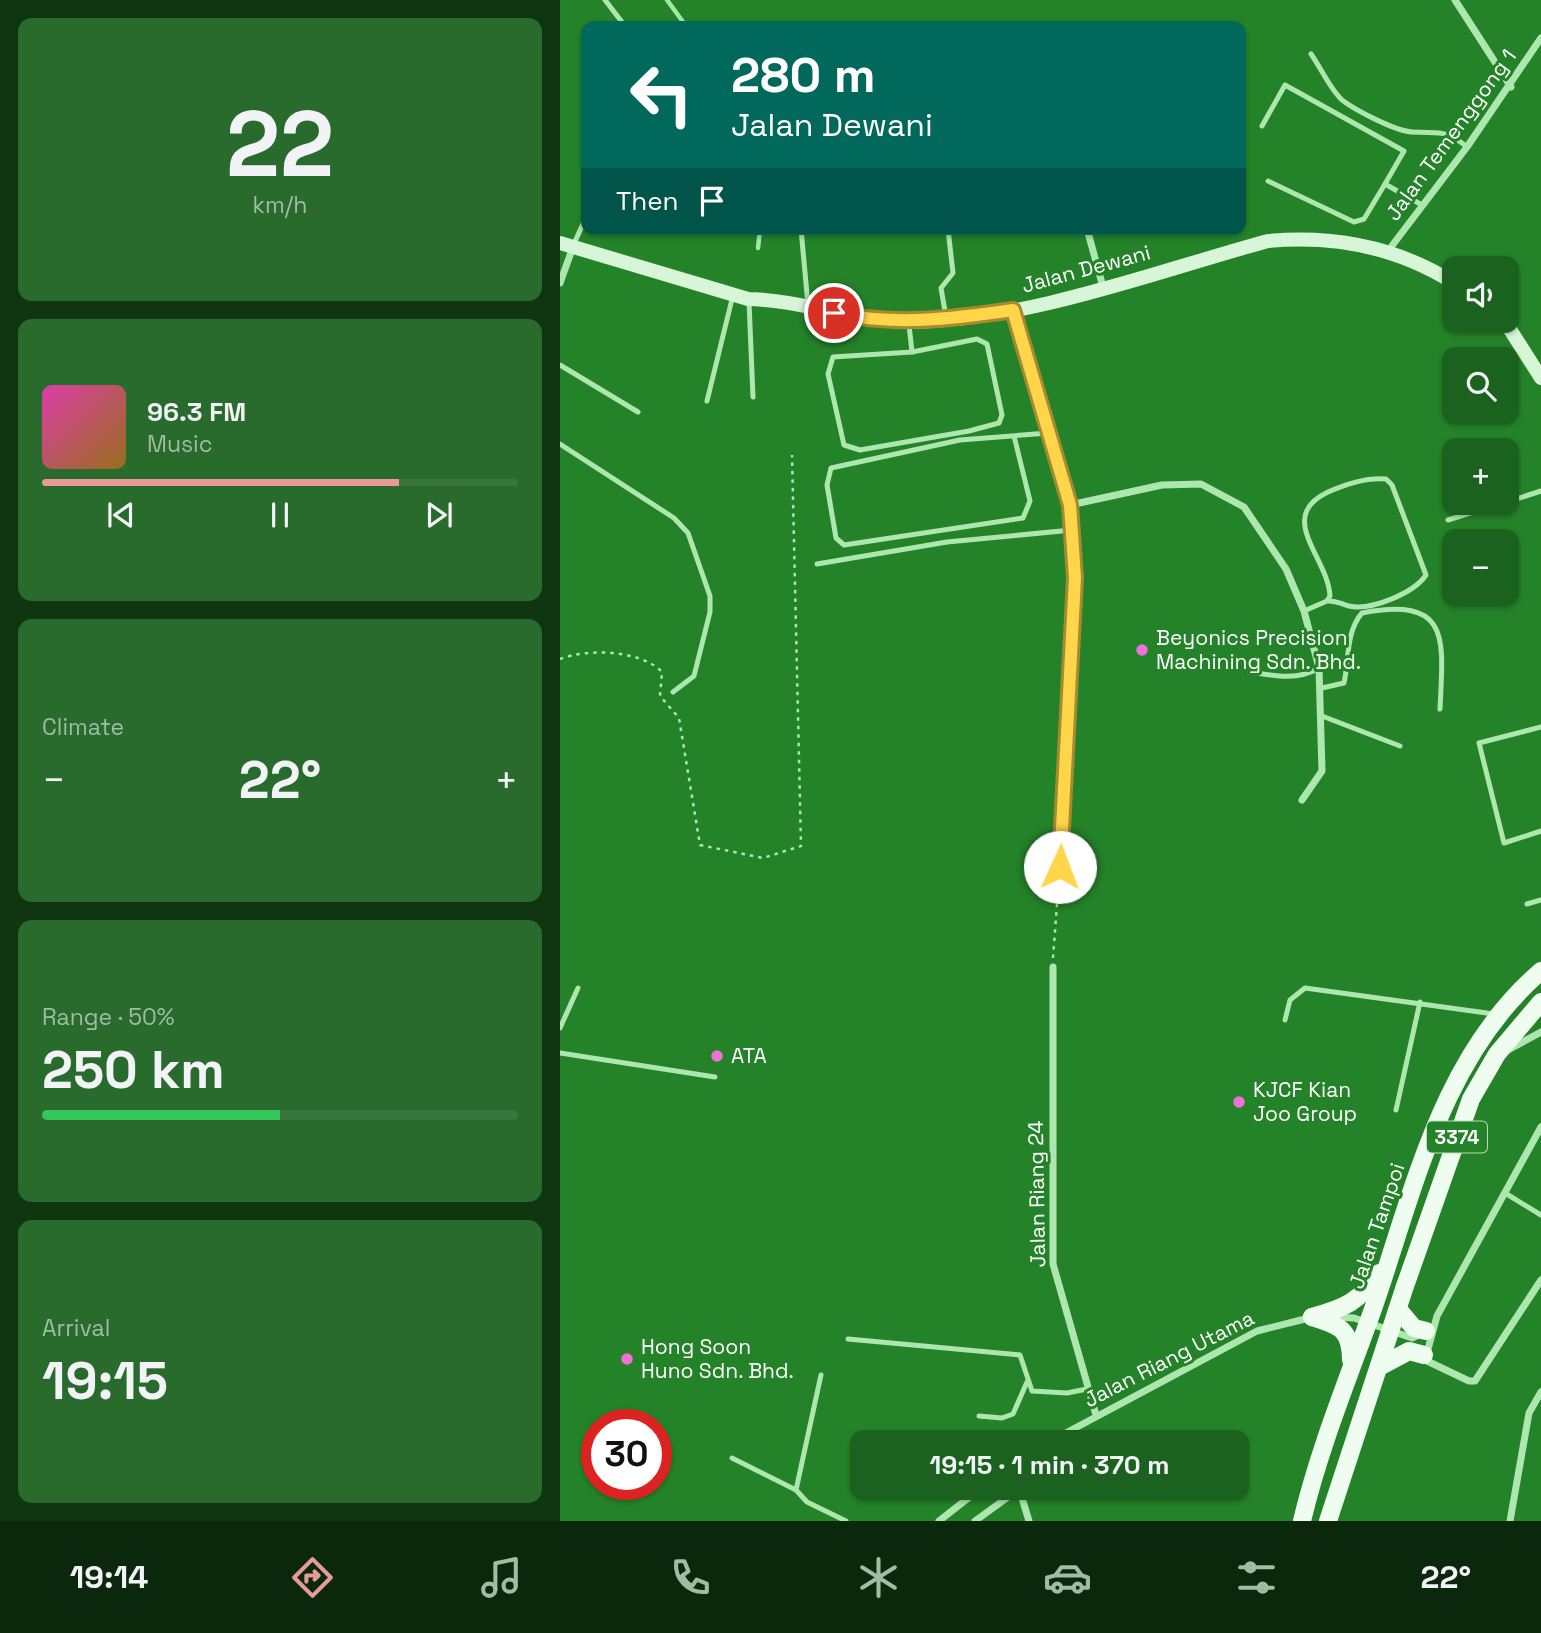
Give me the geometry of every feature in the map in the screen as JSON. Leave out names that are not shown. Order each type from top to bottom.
[{"type":"main road","name":"Jalan Tampoi","points":[[1302,1521],[1351,1368],[1449,1091],[1465,1060],[1499,1015],[1541,971]]},
{"type":"main road","name":"3374","points":[[1328,1521],[1471,1099],[1497,1054],[1541,1002]]},
{"type":"main road","points":[[1312,1317],[1341,1309],[1362,1297],[1389,1259]]},
{"type":"main road","points":[[1398,1309],[1414,1328],[1432,1324]]},
{"type":"main road","points":[[1312,1317],[1344,1330],[1351,1342],[1351,1368]]},
{"type":"main road","points":[[1379,1367],[1409,1351],[1424,1355]]},
{"type":"street","points":[[1455,0],[1511,87]]},
{"type":"street","name":"Jalan Temenggong 1","points":[[1388,250],[1468,147],[1511,87],[1541,38]]},
{"type":"street","points":[[1089,235],[1103,287]]},
{"type":"street","name":"Jalan Dewani","points":[[567,244],[748,299],[864,319],[909,322],[947,320],[1013,310],[1268,241],[1332,240],[1388,250],[1442,275]]},
{"type":"street","points":[[560,283],[567,244]]},
{"type":"street","points":[[1013,310],[1070,505],[1075,578],[1060,867]]},
{"type":"street","points":[[1512,333],[1541,378]]},
{"type":"street","points":[[1070,505],[1162,485],[1201,484],[1244,507],[1286,569],[1304,611],[1319,668],[1322,688],[1322,771],[1302,800]]},
{"type":"street","name":"Jalan Riang 24","points":[[1053,967],[1053,1264],[1096,1415]]},
{"type":"street","points":[[1497,1054],[1541,1032]]},
{"type":"street","points":[[1541,1126],[1432,1324],[1424,1355],[1429,1365],[1475,1381],[1541,1280]]},
{"type":"street","name":"Jalan Riang Utama","points":[[1070,1430],[1257,1331],[1312,1317],[1347,1317],[1412,1338],[1432,1324]]},
{"type":"street","points":[[1510,1521],[1529,1413],[1541,1392]]},
{"type":"street","points":[[939,1521],[966,1500]]},
{"type":"street","points":[[975,1521],[1003,1500]]},
{"type":"street","points":[[1023,1500],[1029,1521]]},
{"type":"lane","points":[[605,0],[621,21]]},
{"type":"lane","points":[[1311,54],[1342,99],[1397,130],[1437,130],[1453,135],[1468,147]]},
{"type":"lane","points":[[1262,126],[1285,85],[1404,151],[1364,219],[1354,222],[1268,181]]},
{"type":"lane","points":[[1385,184],[1422,205]]},
{"type":"lane","points":[[567,244],[581,224]]},
{"type":"lane","points":[[802,235],[808,308]]},
{"type":"lane","points":[[947,320],[941,288],[953,272],[949,235]]},
{"type":"lane","points":[[707,401],[733,295]]},
{"type":"lane","points":[[748,299],[753,397]]},
{"type":"lane","points":[[909,322],[912,352]]},
{"type":"lane","points":[[977,339],[987,344],[1002,415],[999,423],[969,431],[860,450],[844,445],[828,374],[833,357],[912,352],[977,339]]},
{"type":"lane","points":[[560,365],[638,412]]},
{"type":"lane","points":[[1014,436],[1030,501],[1023,518],[844,545],[836,538],[827,485],[831,468],[960,440],[1048,433]]},
{"type":"lane","points":[[560,444],[674,518],[688,533],[710,596],[709,612],[694,676],[673,692]]},
{"type":"lane","points":[[1304,611],[1327,601],[1334,600],[1352,607],[1395,598],[1417,588],[1426,575],[1392,485],[1386,479],[1374,478],[1342,486],[1311,500],[1304,510],[1305,528],[1330,588],[1327,601]]},
{"type":"lane","points":[[1519,498],[1541,491]]},
{"type":"lane","points":[[1448,520],[1464,515]]},
{"type":"lane","points":[[817,564],[947,542],[1072,530]]},
{"type":"lane","points":[[1322,688],[1344,682],[1350,657],[1352,624],[1362,613],[1413,611],[1433,622],[1443,644],[1440,709]]},
{"type":"lane","points":[[1251,672],[1280,677],[1304,676],[1319,668]]},
{"type":"lane","points":[[1322,716],[1400,746]]},
{"type":"lane","points":[[1541,727],[1479,743],[1504,843],[1541,831]]},
{"type":"lane","points":[[1527,904],[1541,900]]},
{"type":"lane","points":[[560,1028],[578,988]]},
{"type":"lane","points":[[1285,1020],[1290,1000],[1304,988],[1499,1015]]},
{"type":"lane","points":[[1396,1110],[1420,1002]]},
{"type":"lane","points":[[560,1054],[715,1077]]},
{"type":"lane","points":[[1505,1193],[1541,1215]]},
{"type":"lane","points":[[848,1339],[1020,1355],[1032,1391],[1042,1393],[1087,1389]]},
{"type":"lane","points":[[796,1490],[821,1375]]},
{"type":"lane","points":[[979,1416],[1002,1418],[1013,1414],[1027,1382]]},
{"type":"lane","points":[[732,1458],[796,1490],[807,1502],[846,1521]]},
{"type":"path","points":[[560,659],[575,653],[635,656],[653,663],[662,673],[660,696],[679,718],[700,845],[763,858],[801,846],[792,455]]},
{"type":"path","points":[[1053,967],[1060,867]]},
{"type":"waterway","points":[[667,0],[682,21]]},
{"type":"waterway","points":[[758,248],[759,235]]},
{"type":"place","name":"Beyonics Precision Machining Sdn. Bhd.","points":[[1142,650]]},
{"type":"place","name":"ATA","points":[[717,1056]]},
{"type":"place","name":"KJCF Kian Joo Group","points":[[1239,1102]]},
{"type":"place","name":"Hong Soon Huno Sdn. Bhd.","points":[[627,1359]]},
{"type":"route","points":[[834,313],[864,319],[909,322],[947,320],[1013,310],[1070,505],[1075,578],[1060,867]]}]
